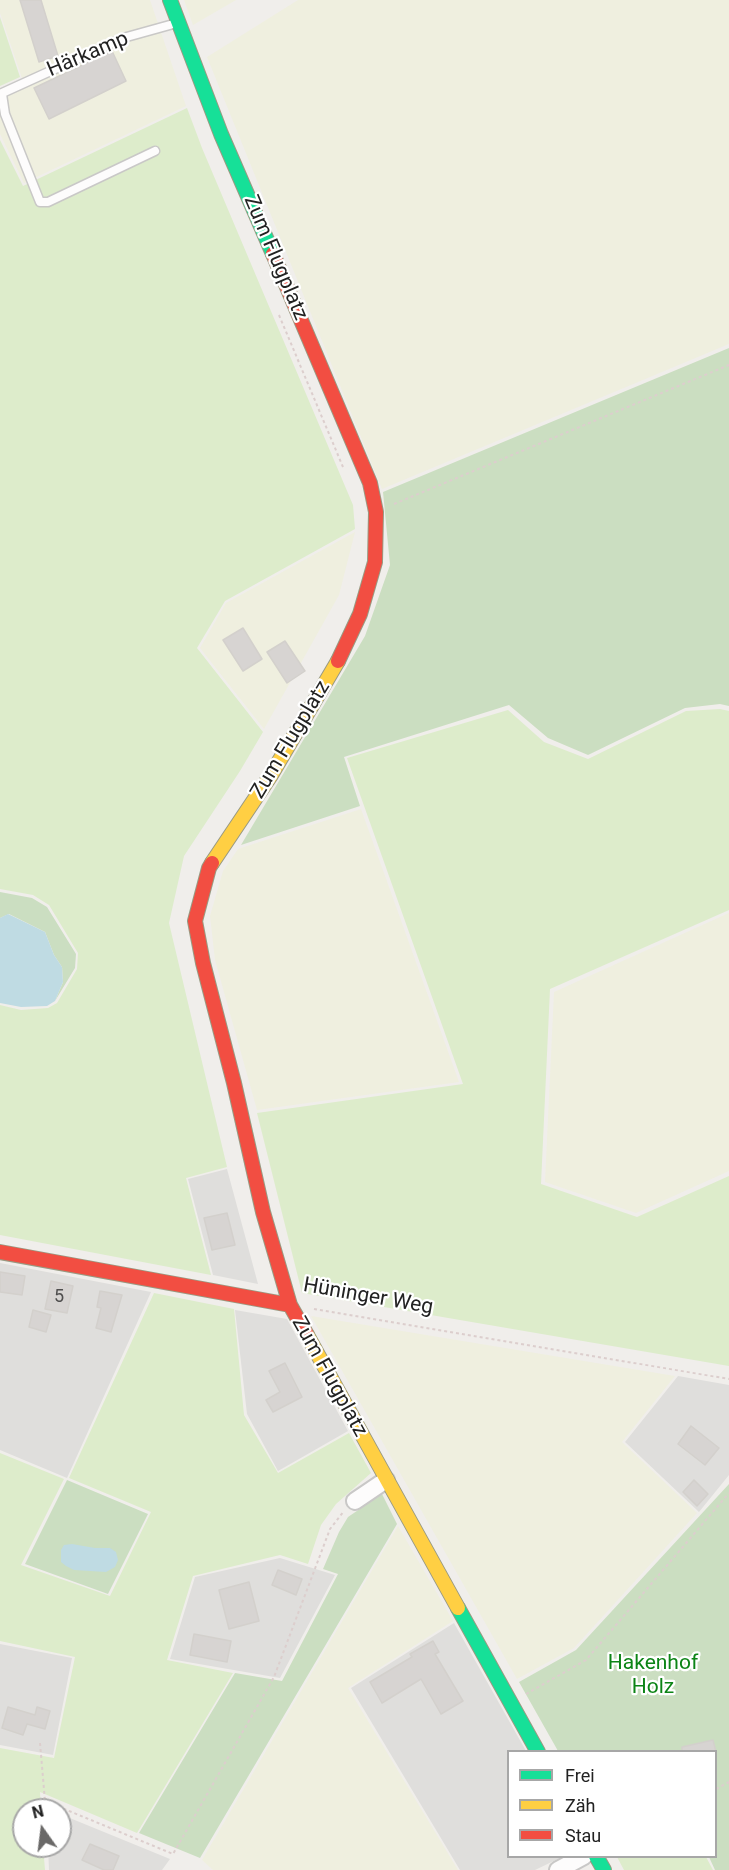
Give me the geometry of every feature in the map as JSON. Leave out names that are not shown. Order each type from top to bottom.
[{"type":"street","name":"Zum Flugplatz","points":[[171,0],[221,134],[326,375],[370,483],[376,512],[375,562],[360,614],[337,664],[277,765],[210,868],[195,921],[203,963],[234,1083],[263,1212],[290,1305],[537,1750]]},
{"type":"street","name":"Hüninger Weg","points":[[0,1252],[290,1305]]},
{"type":"street","points":[[355,1501],[386,1480]]},
{"type":"street","points":[[558,1870],[582,1858]]},
{"type":"lane","name":"Härkamp","points":[[1,94],[123,38],[178,23]]},
{"type":"lane","points":[[1,94],[4,114],[40,202],[48,202],[155,151]]},
{"type":"path","points":[[275,306],[344,471]]},
{"type":"path","points":[[376,512],[729,365]]},
{"type":"path","name":"Hüninger Weg","points":[[290,1305],[729,1379]]},
{"type":"path","points":[[510,1702],[559,1677],[586,1660],[729,1493]]},
{"type":"path","points":[[40,1743],[45,1802],[173,1854],[274,1677],[330,1529],[341,1513],[355,1501]]},
{"type":"shaded area","points":[[227,1169],[258,1284],[213,1275],[188,1179]]},
{"type":"shaded area","points":[[0,1263],[151,1292],[67,1478],[0,1450]]},
{"type":"shaded area","points":[[235,1310],[287,1319],[348,1431],[278,1471],[247,1414]]},
{"type":"shaded area","points":[[678,1376],[729,1385],[729,1475],[699,1512],[625,1442]]},
{"type":"shaded area","points":[[280,1558],[335,1575],[280,1678],[170,1659],[195,1577]]},
{"type":"shaded area","points":[[454,1623],[525,1750],[507,1750],[507,1858],[560,1858],[535,1870],[460,1870],[351,1688]]},
{"type":"shaded area","points":[[0,1644],[72,1658],[53,1755],[0,1745]]},
{"type":"shaded area","points":[[72,1819],[170,1859],[162,1870],[49,1870],[48,1858],[72,1858]]},
{"type":"green space","points":[[0,0],[150,0],[186,106],[24,183],[0,134],[0,99],[25,87],[0,13]]},
{"type":"green space","points":[[184,0],[236,0],[193,25]]},
{"type":"green space","points":[[298,0],[729,0],[729,344],[382,489],[207,57]]},
{"type":"green space","points":[[0,17],[20,77],[0,86]]},
{"type":"green space","points":[[187,108],[353,505],[355,529],[225,601],[197,648],[263,732],[184,856],[169,923],[227,1167],[186,1178],[211,1275],[0,1235],[0,1005],[21,1010],[48,1008],[57,1003],[77,969],[78,953],[49,905],[33,895],[0,889],[0,140],[23,186]]},
{"type":"green space","points":[[729,348],[729,706],[720,704],[685,708],[588,755],[548,738],[509,705],[344,757],[360,806],[241,845],[365,636],[390,565],[383,492]]},
{"type":"green space","points":[[355,532],[339,595],[264,729],[200,648],[226,603]]},
{"type":"green space","points":[[720,709],[729,711],[729,910],[550,989],[541,1184],[637,1217],[729,1176],[729,1366],[302,1293],[257,1113],[463,1084],[347,758],[508,710],[544,742],[588,759],[686,711]]},
{"type":"green space","points":[[361,809],[459,1082],[257,1110],[215,960],[210,916],[223,871],[238,849]]},
{"type":"green space","points":[[0,892],[32,898],[47,907],[76,954],[75,968],[55,1001],[63,982],[62,967],[54,955],[45,932],[9,914],[0,918]]},
{"type":"green space","points":[[729,913],[729,1171],[636,1213],[545,1182],[554,992]]},
{"type":"green space","points":[[154,1293],[234,1309],[244,1415],[278,1473],[349,1433],[371,1473],[336,1504],[321,1525],[308,1564],[280,1555],[193,1576],[167,1660],[233,1673],[137,1833],[72,1806],[72,1798],[54,1798],[40,1792],[40,1798],[12,1798],[12,1858],[44,1858],[45,1870],[0,1870],[0,1748],[54,1758],[75,1657],[0,1641],[0,1453],[64,1479],[21,1565],[110,1596],[151,1512],[69,1478]]},
{"type":"green space","points":[[311,1316],[675,1376],[622,1442],[697,1513],[574,1648],[517,1679]]},
{"type":"green space","points":[[67,1480],[148,1514],[108,1594],[25,1564]]},
{"type":"green space","name":"Hakenhof Holz","points":[[729,1484],[729,1870],[715,1870],[709,1858],[717,1858],[717,1750],[557,1750],[519,1682],[576,1650]]},
{"type":"green space","points":[[382,1494],[397,1524],[200,1858],[139,1833],[235,1673],[282,1681],[338,1574],[323,1569],[339,1532],[348,1517]]},
{"type":"green space","points":[[398,1526],[453,1621],[348,1688],[458,1870],[213,1870],[202,1860]]},
{"type":"green space","points":[[618,1858],[707,1858],[713,1870],[624,1870]]},
{"type":"water","points":[[8,914],[45,932],[54,955],[62,967],[63,982],[55,1001],[47,1006],[21,1007],[0,1003],[0,918]]},
{"type":"water","points":[[64,1545],[110,1548],[116,1552],[118,1560],[115,1567],[106,1572],[74,1570],[66,1566],[61,1562],[61,1550]]},
{"type":"building","points":[[20,0],[41,0],[58,56],[39,62]]},
{"type":"building","points":[[112,51],[126,81],[49,119],[34,88]]},
{"type":"building","points":[[243,628],[262,659],[243,671],[223,640]]},
{"type":"building","points":[[285,641],[305,671],[287,683],[267,652]]},
{"type":"building","points":[[227,1213],[235,1245],[212,1250],[204,1218]]},
{"type":"building","points":[[0,1272],[25,1276],[22,1295],[0,1292]]},
{"type":"building","points":[[51,1281],[73,1286],[67,1313],[45,1309]]},
{"type":"building","points":[[100,1291],[122,1295],[111,1332],[96,1328],[101,1308],[97,1307]]},
{"type":"building","points":[[33,1310],[51,1315],[46,1332],[29,1327]]},
{"type":"building","points":[[285,1363],[302,1397],[273,1412],[266,1400],[280,1392],[269,1371]]},
{"type":"building","points":[[691,1426],[719,1448],[705,1465],[678,1444]]},
{"type":"building","points":[[694,1480],[708,1494],[697,1506],[683,1492]]},
{"type":"building","points":[[278,1570],[302,1579],[296,1595],[272,1585]]},
{"type":"building","points":[[249,1582],[259,1621],[229,1629],[219,1590]]},
{"type":"building","points":[[194,1634],[231,1641],[227,1662],[190,1655]]},
{"type":"building","points":[[433,1641],[439,1652],[435,1654],[463,1701],[441,1714],[421,1679],[382,1703],[370,1682],[412,1657],[410,1654]]},
{"type":"building","points":[[8,1707],[35,1715],[37,1707],[50,1711],[45,1729],[27,1724],[23,1735],[2,1728]]},
{"type":"building","points":[[713,1740],[716,1750],[682,1750],[682,1747]]},
{"type":"building","points":[[90,1844],[119,1856],[113,1870],[104,1870],[82,1860]]},
{"type":"traffic: fast","points":[[170,0],[221,134],[273,254]]},
{"type":"traffic: fast","points":[[458,1608],[537,1750]]},
{"type":"traffic: fast","points":[[597,1858],[604,1870]]},
{"type":"traffic: slow","points":[[212,863],[271,775],[338,661]]},
{"type":"traffic: slow","points":[[307,1335],[458,1608]]},
{"type":"traffic: jam","points":[[273,254],[370,483],[376,512],[375,562],[360,614],[338,661]]},
{"type":"traffic: jam","points":[[212,863],[195,921],[203,963],[234,1083],[263,1212],[290,1305],[307,1335]]},
{"type":"traffic: jam","points":[[0,1252],[290,1305]]}]
